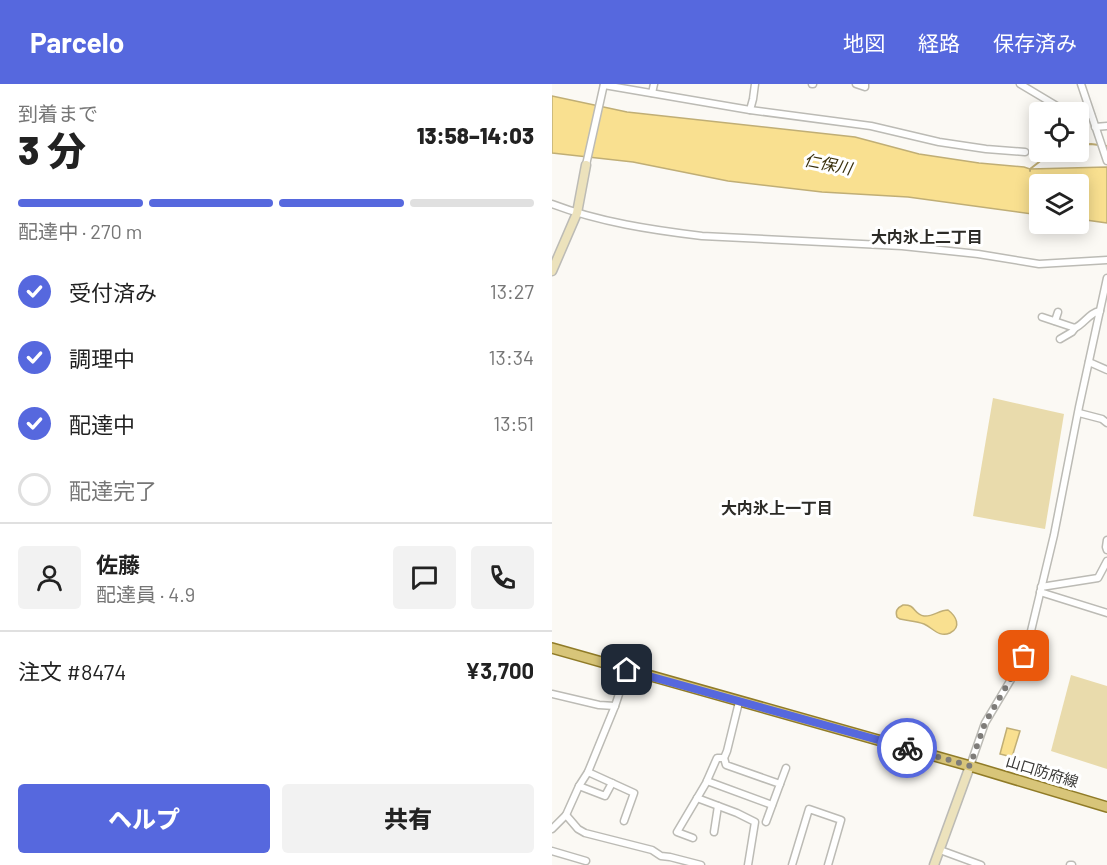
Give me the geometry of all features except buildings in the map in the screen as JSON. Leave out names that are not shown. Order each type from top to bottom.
[{"type":"main road","name":"山口防府線","points":[[552,648],[1107,807]]},
{"type":"street","points":[[652,93],[654,84]]},
{"type":"street","points":[[750,110],[754,84]]},
{"type":"street","points":[[856,84],[865,87],[865,84]]},
{"type":"street","points":[[1020,84],[1050,102]]},
{"type":"street","points":[[1081,84],[1107,161]]},
{"type":"street","points":[[552,271],[577,213],[604,86],[750,110],[871,126],[939,142],[1025,152]]},
{"type":"street","points":[[1095,127],[1107,126]]},
{"type":"street","points":[[552,204],[577,213],[670,232],[702,236],[902,246],[978,254],[1039,264],[1107,260]]},
{"type":"street","points":[[934,865],[985,723],[1024,656],[1054,535],[1107,278]]},
{"type":"street","points":[[1055,321],[1058,312]]},
{"type":"street","points":[[1060,339],[1096,312],[1107,318]]},
{"type":"street","points":[[1042,317],[1075,328]]},
{"type":"street","points":[[1089,362],[1107,370]]},
{"type":"street","points":[[1079,413],[1107,423]]},
{"type":"street","points":[[1107,540],[1107,550]]},
{"type":"street","points":[[1040,590],[1098,579],[1107,561]]},
{"type":"street","points":[[1040,590],[1107,613]]},
{"type":"street","points":[[552,829],[566,815],[588,772],[627,670]]},
{"type":"street","points":[[552,694],[599,705],[615,706]]},
{"type":"street","points":[[739,702],[724,758],[726,765],[780,784]]},
{"type":"street","points":[[693,838],[677,832],[698,798],[717,758],[724,758]]},
{"type":"street","points":[[766,822],[786,768]]},
{"type":"street","points":[[588,772],[634,793],[624,821]]},
{"type":"street","points":[[707,781],[772,805]]},
{"type":"street","points":[[579,786],[605,796],[612,783]]},
{"type":"street","points":[[698,798],[755,822],[748,865]]},
{"type":"street","points":[[714,832],[718,806]]},
{"type":"street","points":[[792,865],[809,809],[841,820],[828,865]]},
{"type":"street","points":[[566,815],[578,830],[585,833],[652,850],[661,856],[701,865]]},
{"type":"street","points":[[940,850],[981,865]]},
{"type":"street","points":[[552,851],[586,861]]},
{"type":"street","points":[[658,865],[661,856]]},
{"type":"shaded area","points":[[993,398],[1064,414],[1045,529],[973,516]]},
{"type":"shaded area","points":[[1071,675],[1107,686],[1107,769],[1051,751]]},
{"type":"water","name":"仁保川","points":[[552,96],[627,112],[855,137],[919,154],[979,163],[1030,169],[1107,167],[1107,223],[1089,220],[1089,174],[1029,174],[1029,214],[908,197],[822,192],[728,181],[633,162],[552,153]]},
{"type":"water","points":[[903,605],[910,606],[924,616],[948,610],[955,618],[956,628],[950,633],[943,634],[924,624],[900,619],[896,611]]},
{"type":"water","points":[[1007,728],[1020,731],[1012,757],[1000,754]]},
{"type":"waterway","points":[[1089,144],[1107,146]]},
{"type":"waterway","points":[[1030,171],[1039,162]]},
{"type":"way so far","points":[[907,748],[970,766],[985,723],[1024,656]]},
{"type":"district","name":"大内氷上二丁目","points":[[927,237]]},
{"type":"district","name":"大内氷上一丁目","points":[[777,508]]},
{"type":"route","points":[[627,670],[907,748]]}]
